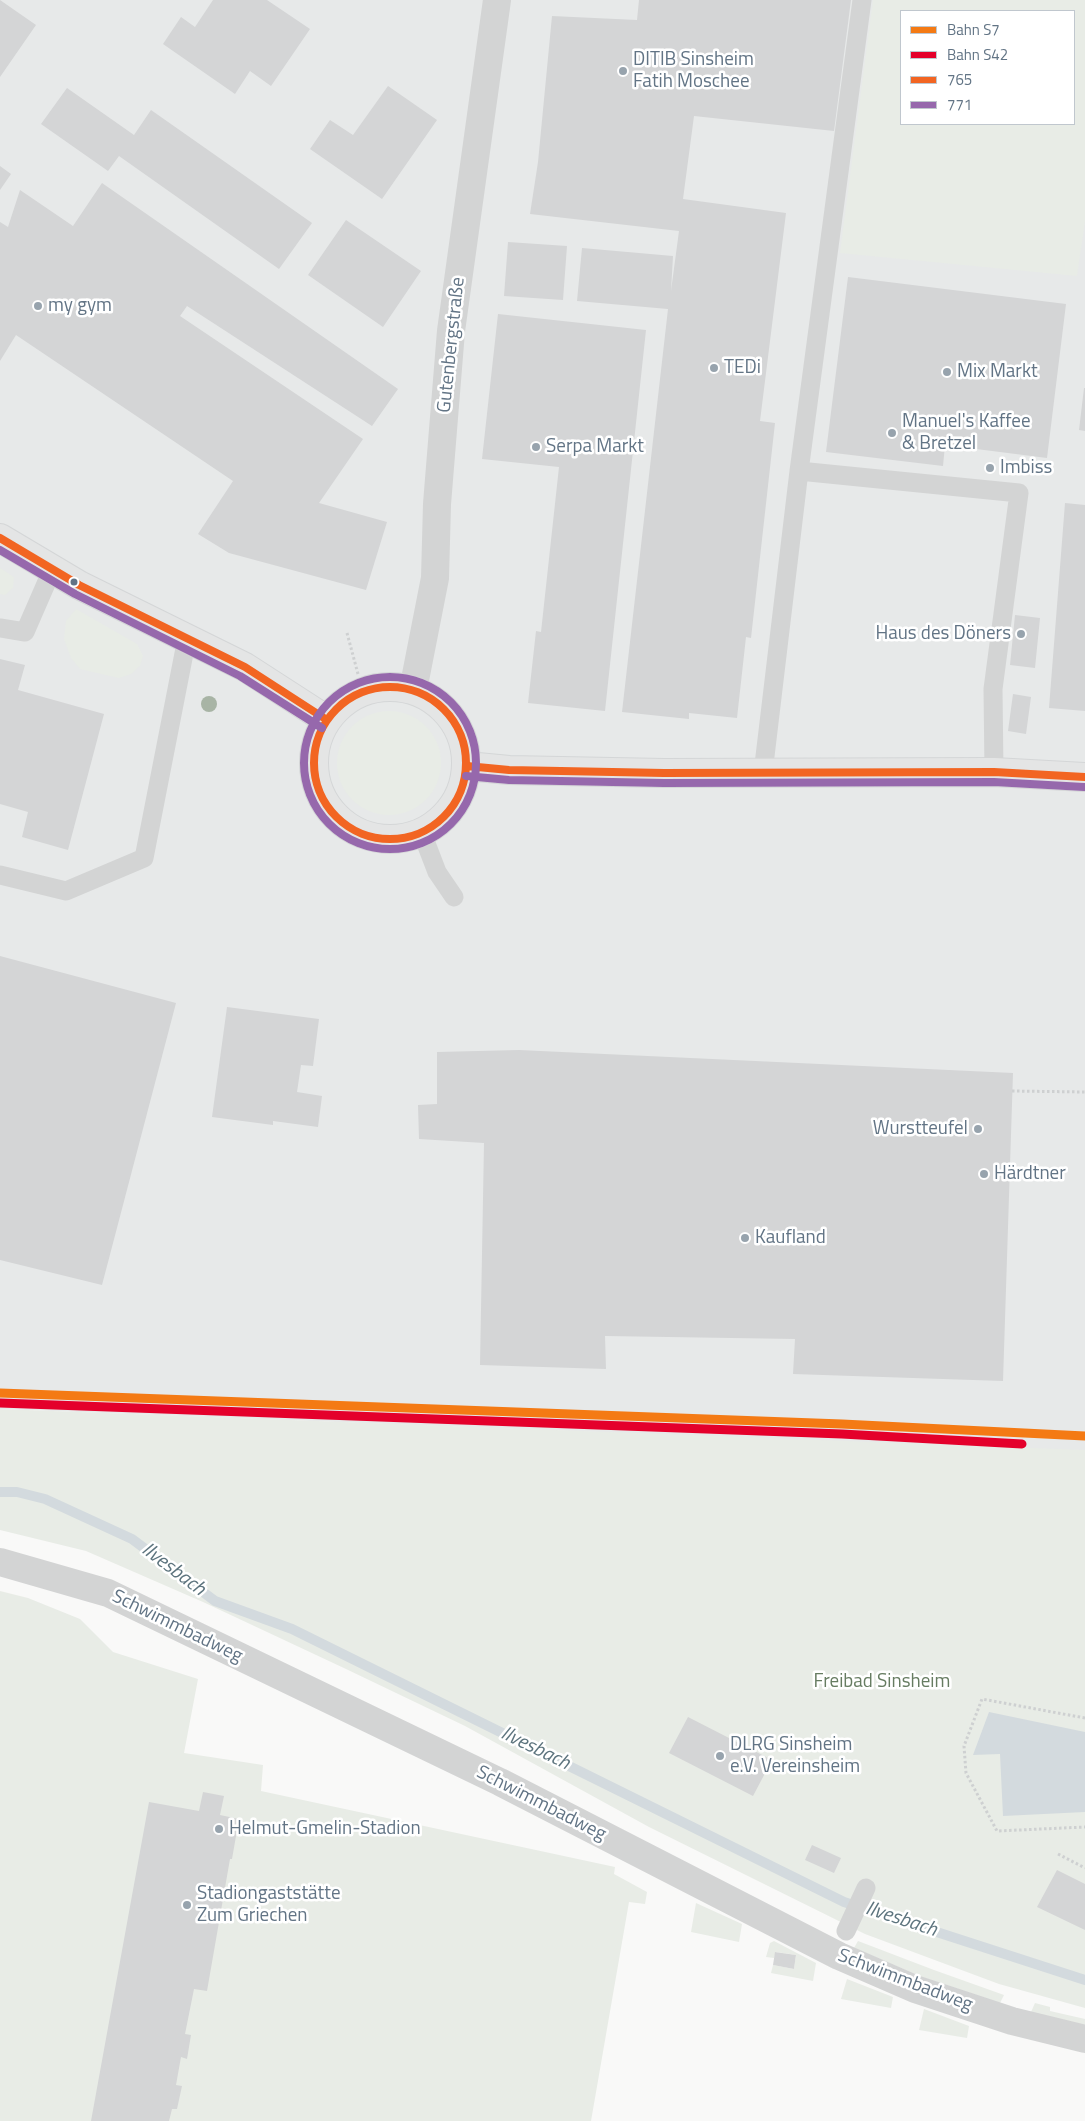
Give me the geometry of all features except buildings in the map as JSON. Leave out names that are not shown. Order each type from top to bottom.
[{"type":"street","name":"Gutenbergstraße","points":[[413,690],[435,578],[437,504],[451,331],[496,0]]},
{"type":"street","points":[[0,538],[52,570],[245,667],[327,720]]},
{"type":"street","points":[[389,687],[413,690],[431,698],[446,711],[458,727],[465,746],[467,766],[463,787],[454,806],[440,821],[422,833],[401,839],[379,839],[358,832],[339,820],[325,803],[315,776],[314,761],[317,740],[327,720],[344,702],[365,691],[389,687]]},
{"type":"street","points":[[467,766],[528,770],[763,773],[994,772],[1085,777]]},
{"type":"street","name":"Schwimmbadweg","points":[[0,1562],[108,1593],[500,1782],[839,1956],[925,1992],[1012,2021],[1085,2039]]},
{"type":"lane","points":[[763,773],[799,471],[862,0]]},
{"type":"lane","points":[[799,471],[1019,494],[993,689],[994,772]]},
{"type":"lane","points":[[0,628],[25,632],[52,570]]},
{"type":"lane","points":[[0,876],[66,891],[144,858],[187,638]]},
{"type":"lane","points":[[422,833],[437,872],[454,897]]},
{"type":"lane","points":[[846,1931],[866,1888]]},
{"type":"path","points":[[347,632],[358,674]]},
{"type":"path","points":[[1012,1091],[1085,1092]]},
{"type":"path","points":[[1085,1718],[982,1699],[964,1746],[966,1773],[997,1831],[1085,1826]]},
{"type":"path","points":[[1058,1854],[1085,1868]]},
{"type":"shaded area","points":[[0,0],[1085,0],[1085,1451],[0,1409]]},
{"type":"shaded area","points":[[989,1712],[1085,1732],[1085,1812],[1003,1816],[1000,1754],[973,1755]]},
{"type":"green space","points":[[873,0],[1085,0],[1085,221],[1077,276],[840,253]]},
{"type":"green space","points":[[0,568],[14,577],[13,588],[5,595],[0,594]]},
{"type":"green space","points":[[76,609],[137,644],[143,656],[140,666],[131,674],[119,678],[80,669],[71,658],[64,639],[66,621]]},
{"type":"green space","points":[[389,711],[409,715],[418,720],[432,734],[437,743],[441,763],[437,783],[432,792],[418,806],[409,811],[389,815],[369,811],[360,806],[346,792],[341,783],[337,763],[341,743],[346,734],[360,720],[369,715]]},
{"type":"green space","name":"Freibad Sinsheim","points":[[0,1409],[1085,1450],[1085,2008],[999,1984],[865,1934],[649,1827],[465,1726],[203,1602],[86,1551],[0,1530]]},
{"type":"green space","name":"Helmut-Gmelin-Stadion","points":[[0,1591],[28,1598],[80,1619],[113,1652],[198,1679],[184,1753],[263,1765],[261,1791],[615,1867],[614,1874],[647,1892],[645,1904],[629,1902],[591,2121],[0,2121]]},
{"type":"green space","points":[[696,1903],[742,1924],[739,1942],[691,1932]]},
{"type":"green space","points":[[774,1941],[816,1963],[813,1981],[771,1973],[773,1965],[794,1969],[796,1955],[776,1952],[774,1958],[766,1957],[770,1943]]},
{"type":"green space","points":[[858,1941],[1004,1995],[1000,2003],[922,1977],[854,1948]]},
{"type":"green space","points":[[847,1979],[893,1997],[891,2008],[841,1999]]},
{"type":"green space","points":[[1035,2003],[1050,2007],[1050,2011],[1085,2019],[1085,2025],[1031,2012]]},
{"type":"green space","points":[[924,2009],[969,2026],[967,2038],[919,2030]]},
{"type":"waterway","name":"Ilvesbach","points":[[0,1492],[17,1492],[45,1499],[132,1539],[215,1601],[292,1629],[844,1902],[1085,1980]]},
{"type":"rail line","name":"S7","points":[[0,1393],[842,1424],[1085,1436]]},
{"type":"rail line","name":"S42","points":[[0,1403],[842,1434],[1022,1444]]},
{"type":"transit line","name":"765","points":[[0,538],[79,585],[245,667],[327,720]]},
{"type":"transit line","name":"771","points":[[0,550],[75,594],[240,676],[322,728]]},
{"type":"transit line","name":"771","points":[[398,677],[431,687],[451,702],[466,722],[474,746],[476,763],[474,780],[466,804],[451,824],[438,835],[415,845],[398,849],[382,849],[365,845],[342,835],[318,811],[306,780],[304,755],[308,738],[318,715],[342,691],[373,679],[398,677]]},
{"type":"transit line","name":"765","points":[[390,687],[405,688],[419,693],[444,709],[460,734],[465,748],[466,763],[465,778],[460,792],[444,817],[419,833],[405,838],[390,839],[375,838],[361,833],[336,817],[320,792],[315,778],[314,763],[315,748],[320,734],[336,709],[361,693],[375,688],[390,687]]},
{"type":"transit line","name":"765","points":[[467,766],[509,770],[664,773],[994,772],[1085,777]]},
{"type":"transit line","name":"771","points":[[466,776],[509,780],[664,783],[994,782],[1084,787]]},
{"type":"place","name":"DITIB Sinsheim Fatih Moschee","points":[[623,71]]},
{"type":"place","name":"my gym","points":[[38,306]]},
{"type":"place","name":"TEDi","points":[[714,368]]},
{"type":"place","name":"Mix Markt","points":[[947,372]]},
{"type":"place","name":"Manuel's Kaffee & Bretzel","points":[[892,433]]},
{"type":"place","name":"Serpa Markt","points":[[536,447]]},
{"type":"place","name":"Imbiss","points":[[990,468]]},
{"type":"place","name":"Haus des Döners","points":[[1021,634]]},
{"type":"place","name":"Wurstteufel","points":[[978,1129]]},
{"type":"place","name":"Härdtner","points":[[984,1174]]},
{"type":"place","name":"Kaufland","points":[[745,1238]]},
{"type":"place","name":"DLRG Sinsheim e.V. Vereinsheim","points":[[720,1756]]},
{"type":"place","name":"Helmut-Gmelin-Stadion","points":[[219,1829]]},
{"type":"place","name":"Stadiongaststätte Zum Griechen","points":[[187,1905]]}]
